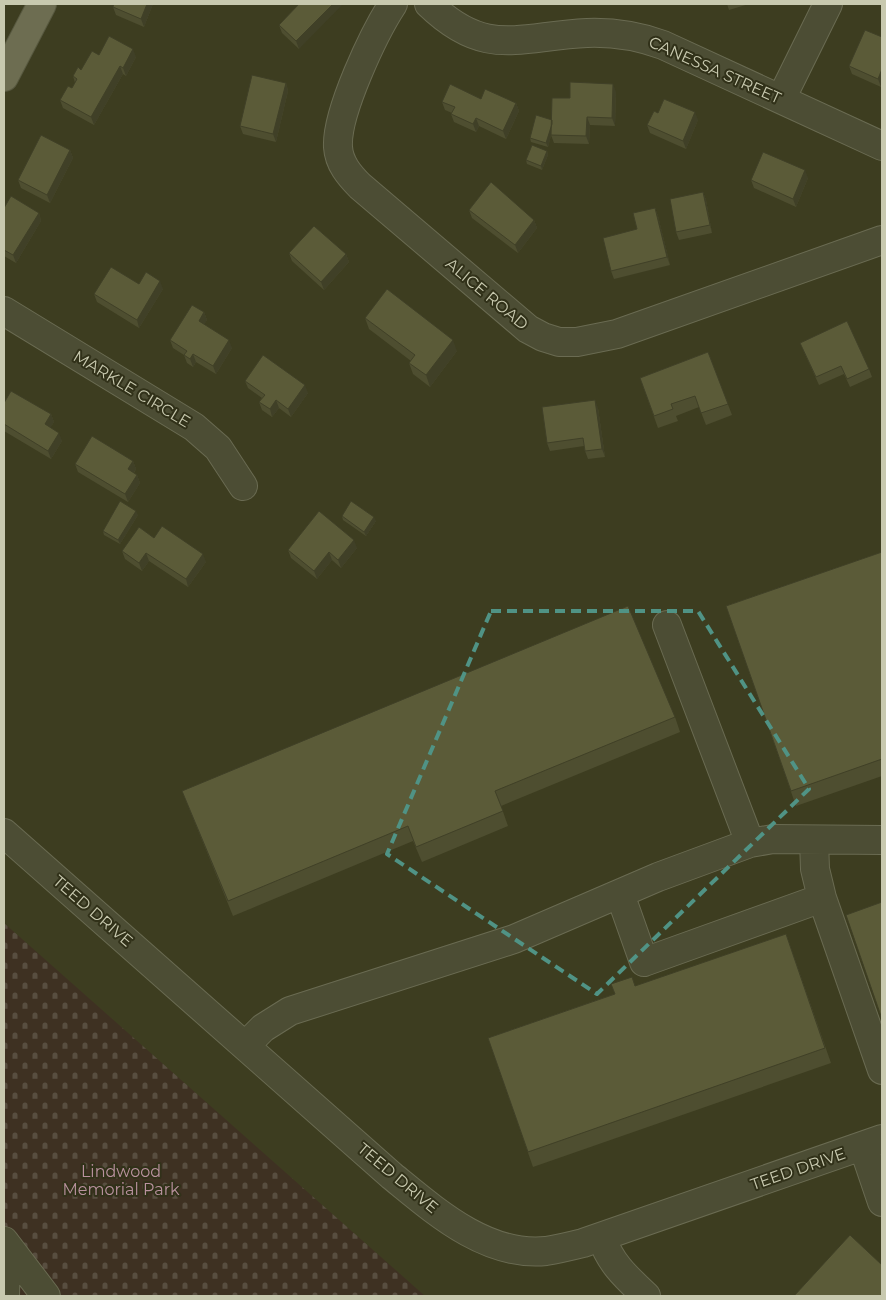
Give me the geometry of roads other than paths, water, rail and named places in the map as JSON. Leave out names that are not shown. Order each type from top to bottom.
[{"type":"main road","points":[[4,77],[42,4]]},
{"type":"street","name":"ALICE ROAD","points":[[393,4],[380,26],[341,117],[338,148],[341,163],[349,175],[367,192],[514,319],[543,337],[559,342],[577,342],[617,334],[882,240]]},
{"type":"street","name":"CANESSA STREET","points":[[429,4],[452,24],[468,33],[498,41],[594,33],[643,38],[663,45],[882,146]]},
{"type":"street","points":[[781,99],[828,4]]},
{"type":"street","name":"MARKLE CIRCLE","points":[[4,311],[194,427],[218,448],[243,486]]},
{"type":"street","points":[[667,625],[750,843]]},
{"type":"street","name":"TEED DRIVE","points":[[4,833],[392,1176],[438,1212],[473,1234],[492,1242],[528,1251],[546,1251],[602,1238],[872,1143]]},
{"type":"street","points":[[245,1046],[263,1028],[290,1011],[487,948],[750,843],[773,839],[882,840]]},
{"type":"street","points":[[814,840],[815,869],[822,898],[882,1070]]},
{"type":"street","points":[[620,894],[644,962],[822,898]]},
{"type":"street","points":[[872,1143],[882,1202]]},
{"type":"street","points":[[602,1238],[610,1259],[646,1296]]},
{"type":"street","points":[[5,1243],[5,1296]]},
{"type":"street","points":[[5,1243],[46,1296]]},
{"type":"park label","name":"Lindwood Memorial Park","points":[[121,1180]]}]
